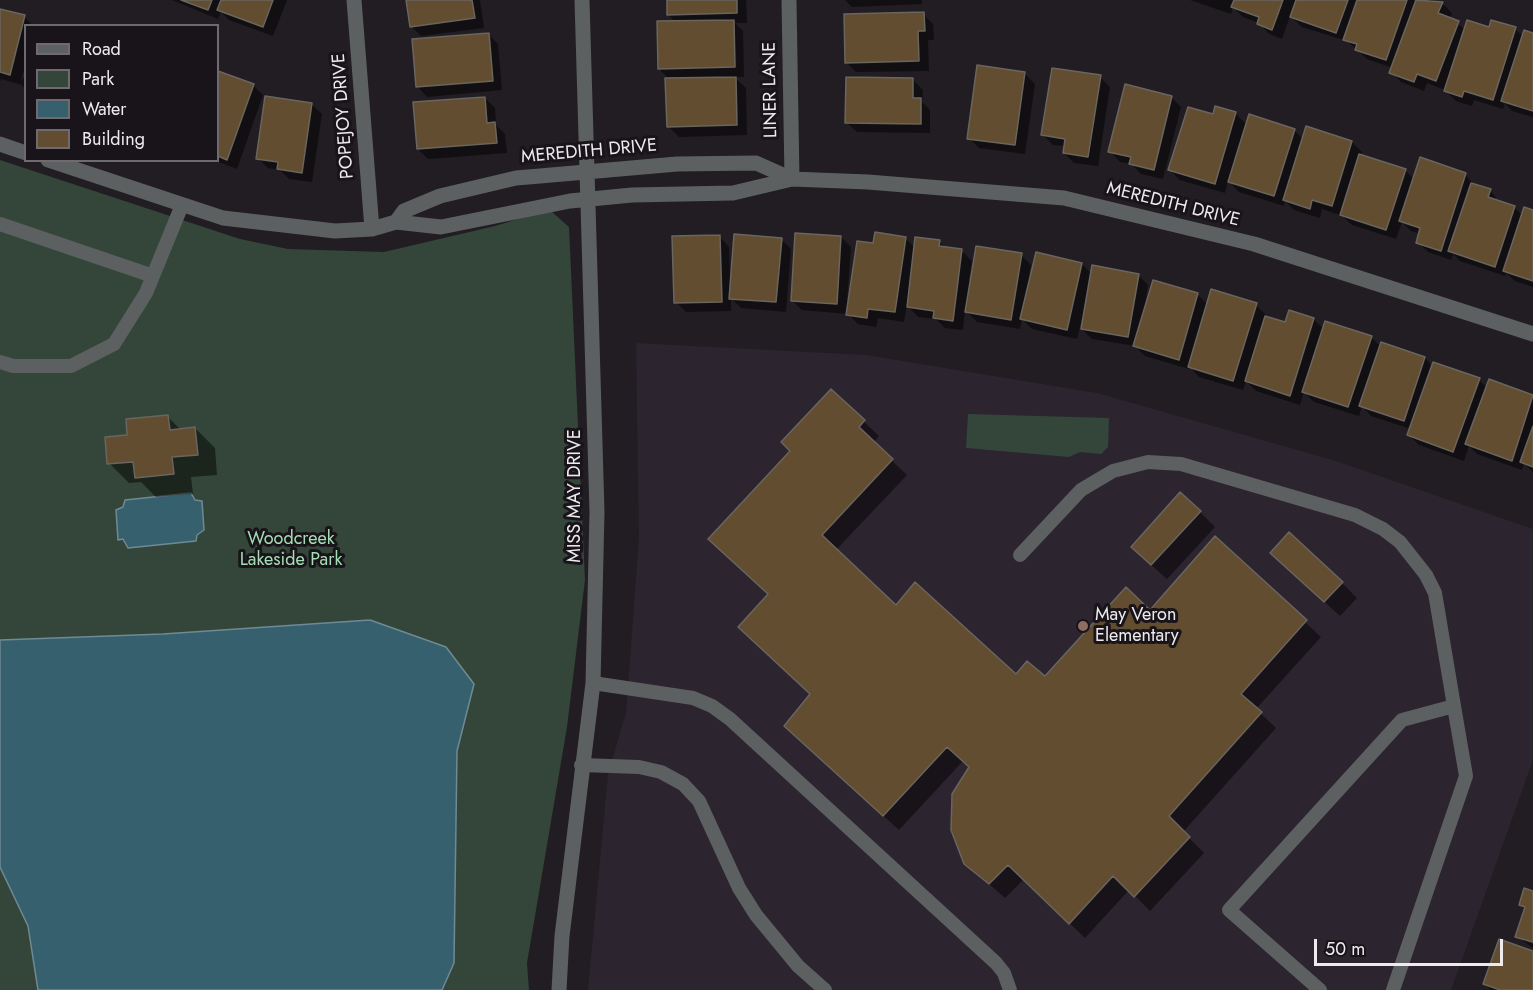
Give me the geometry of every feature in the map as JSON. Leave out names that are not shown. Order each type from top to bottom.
[{"type":"street","name":"POPEJOY DRIVE","points":[[354,0],[372,229]]},
{"type":"street","name":"MISS MAY DRIVE","points":[[559,990],[562,936],[581,765],[593,683],[597,512],[582,0]]},
{"type":"street","name":"LINER LANE","points":[[789,0],[792,179]]},
{"type":"street","points":[[0,144],[24,152]]},
{"type":"street","name":"MEREDITH DRIVE","points":[[54,162],[223,218],[334,231],[372,229],[396,222],[441,227],[588,200],[632,195],[733,194],[792,179],[868,182],[1064,198],[1254,244],[1533,334]]},
{"type":"street","name":"MEREDITH DRIVE","points":[[396,222],[404,212],[440,196],[516,178],[677,164],[756,163],[792,179]]},
{"type":"lane","points":[[0,362],[13,366],[71,366],[114,344],[146,293],[182,205]]},
{"type":"lane","points":[[0,224],[153,276]]},
{"type":"lane","points":[[1020,555],[1081,490],[1113,471],[1148,462],[1181,464],[1355,515],[1383,529],[1400,542],[1426,575],[1435,593],[1466,776],[1393,990]]},
{"type":"lane","points":[[593,683],[693,698],[712,706],[730,719],[996,963],[1004,973],[1010,990]]},
{"type":"lane","points":[[1320,990],[1229,910],[1402,720],[1454,706]]},
{"type":"lane","points":[[581,765],[639,766],[661,772],[683,784],[699,801],[735,878],[756,915],[790,958],[825,990]]},
{"type":"shaded area","name":"May Veron Elementary","points":[[636,343],[866,355],[1097,393],[1336,461],[1533,529],[1533,760],[1451,990],[588,990],[608,774],[626,713],[639,538]]},
{"type":"green space","name":"Woodcreek Lakeside Park","points":[[0,160],[240,239],[288,249],[384,252],[495,226],[534,214],[552,212],[569,227],[585,580],[567,727],[527,963],[529,990],[0,990]]},
{"type":"green space","points":[[968,414],[1109,418],[1108,447],[1101,454],[1080,452],[1069,457],[966,448]]},
{"type":"water","points":[[191,493],[195,500],[202,501],[204,530],[197,535],[196,541],[128,548],[123,539],[118,540],[116,510],[123,507],[125,500]]},
{"type":"water","points":[[370,620],[446,647],[474,684],[457,751],[454,963],[442,990],[38,990],[28,926],[0,867],[0,640],[163,634]]},
{"type":"building","points":[[181,0],[212,0],[208,10]]},
{"type":"building","points":[[221,0],[273,0],[263,27],[217,10]]},
{"type":"building","points":[[406,0],[472,0],[475,18],[410,27]]},
{"type":"building","points":[[667,0],[737,0],[737,13],[667,15]]},
{"type":"building","points":[[1234,0],[1283,0],[1272,30],[1257,24],[1259,17],[1231,7]]},
{"type":"building","points":[[1296,0],[1348,0],[1336,33],[1290,17]]},
{"type":"building","points":[[1357,0],[1407,0],[1386,60],[1355,50],[1357,44],[1343,40]]},
{"type":"building","points":[[1416,0],[1443,2],[1438,13],[1459,21],[1436,81],[1417,74],[1414,82],[1389,73]]},
{"type":"building","points":[[0,9],[25,15],[10,75],[0,72]]},
{"type":"building","points":[[924,12],[925,31],[918,31],[919,61],[845,63],[844,14]]},
{"type":"building","points":[[734,20],[735,67],[658,69],[657,21]]},
{"type":"building","points":[[1467,20],[1489,27],[1491,20],[1516,27],[1493,100],[1464,91],[1462,97],[1444,91]]},
{"type":"building","points":[[1524,30],[1533,33],[1533,111],[1501,101]]},
{"type":"building","points":[[489,33],[493,81],[416,87],[412,39]]},
{"type":"building","points":[[977,65],[1025,72],[1015,145],[967,139]]},
{"type":"building","points":[[1052,68],[1101,75],[1088,157],[1063,153],[1065,139],[1041,135]]},
{"type":"building","points":[[219,71],[254,84],[227,160],[219,156]]},
{"type":"building","points":[[736,77],[737,125],[667,127],[665,78]]},
{"type":"building","points":[[846,77],[913,78],[913,98],[921,98],[921,124],[845,123]]},
{"type":"building","points":[[1125,84],[1172,96],[1154,170],[1129,164],[1131,157],[1108,152]]},
{"type":"building","points":[[265,96],[312,103],[302,173],[277,169],[278,162],[256,159]]},
{"type":"building","points":[[485,97],[487,123],[495,122],[497,143],[417,149],[413,102]]},
{"type":"building","points":[[1215,106],[1236,112],[1215,184],[1168,170],[1188,107],[1213,114]]},
{"type":"building","points":[[1249,114],[1295,129],[1274,196],[1228,182]]},
{"type":"building","points":[[1306,126],[1352,141],[1332,206],[1312,200],[1310,209],[1283,200]]},
{"type":"building","points":[[1359,154],[1406,169],[1386,230],[1340,215]]},
{"type":"building","points":[[1420,157],[1466,173],[1441,251],[1416,243],[1420,228],[1399,221]]},
{"type":"building","points":[[1471,183],[1491,189],[1488,197],[1515,206],[1495,267],[1448,251]]},
{"type":"building","points":[[1524,207],[1533,210],[1533,281],[1503,271]]},
{"type":"building","points":[[875,232],[906,237],[895,312],[868,309],[867,318],[846,315],[857,241],[873,243]]},
{"type":"building","points":[[795,233],[841,236],[837,304],[791,301]]},
{"type":"building","points":[[734,234],[782,238],[776,302],[729,299]]},
{"type":"building","points":[[720,235],[722,302],[674,303],[672,236]]},
{"type":"building","points":[[915,237],[940,240],[939,246],[962,249],[953,321],[933,318],[934,311],[907,307]]},
{"type":"building","points":[[976,246],[1022,253],[1011,320],[965,312]]},
{"type":"building","points":[[1036,252],[1082,263],[1067,330],[1020,319]]},
{"type":"building","points":[[1092,265],[1139,274],[1128,337],[1081,329]]},
{"type":"building","points":[[1153,280],[1198,293],[1179,360],[1133,346]]},
{"type":"building","points":[[1211,289],[1257,303],[1233,381],[1188,367]]},
{"type":"building","points":[[1289,310],[1314,318],[1290,396],[1245,381],[1265,316],[1285,322]]},
{"type":"building","points":[[1325,321],[1372,336],[1348,407],[1302,392]]},
{"type":"building","points":[[1381,342],[1425,357],[1404,421],[1359,406]]},
{"type":"building","points":[[1433,362],[1480,378],[1453,452],[1407,435]]},
{"type":"building","points":[[1489,379],[1533,395],[1512,461],[1465,444]]},
{"type":"building","points":[[831,389],[865,420],[859,427],[893,459],[822,535],[896,605],[915,582],[1016,674],[1027,661],[1045,676],[1126,587],[1150,610],[1215,536],[1307,620],[1241,694],[1262,712],[1169,816],[1190,837],[1134,897],[1113,876],[1069,924],[1008,865],[989,884],[964,864],[951,830],[952,794],[969,767],[947,747],[883,816],[784,726],[810,694],[738,627],[768,594],[708,539],[790,451],[781,442]]},
{"type":"building","points":[[168,415],[170,430],[195,427],[198,455],[172,457],[174,474],[135,478],[133,462],[107,464],[105,437],[127,435],[126,419]]},
{"type":"building","points":[[1533,426],[1533,467],[1520,462]]},
{"type":"building","points":[[1180,492],[1201,511],[1151,565],[1131,547]]},
{"type":"building","points":[[1289,532],[1343,582],[1324,602],[1270,553]]},
{"type":"building","points":[[1524,888],[1533,891],[1533,942],[1515,937],[1525,907],[1519,905]]},
{"type":"building","points":[[1499,939],[1533,951],[1533,990],[1500,990],[1483,984]]},
{"type":"place","name":"May Veron Elementary","points":[[1083,626]]}]
